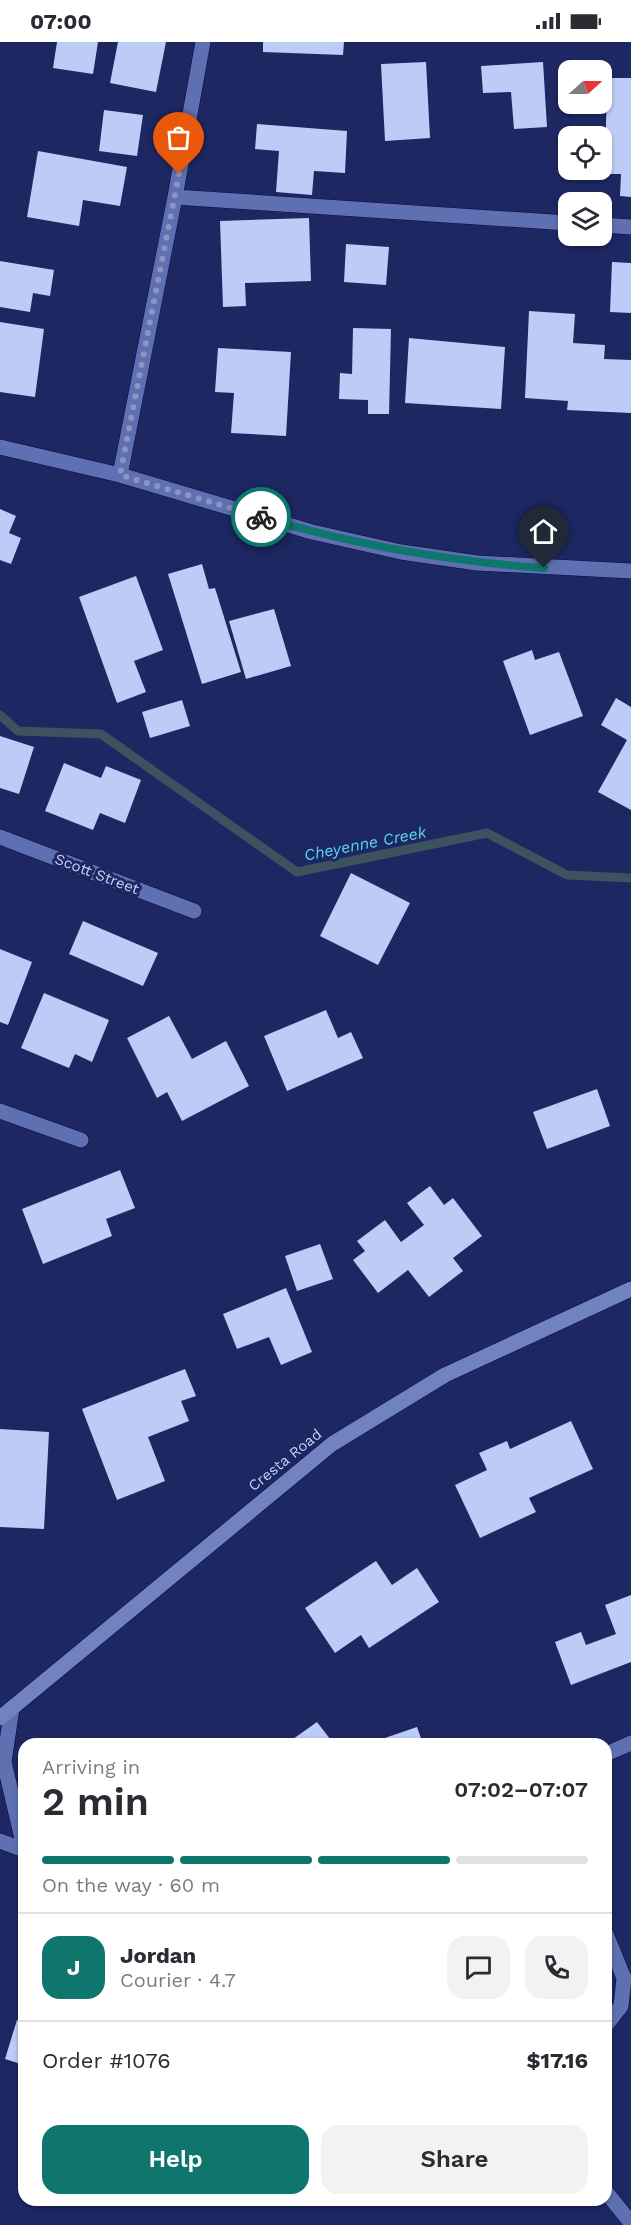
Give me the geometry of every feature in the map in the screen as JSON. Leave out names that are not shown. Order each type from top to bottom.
[{"type":"main road","name":"Cresta Road","points":[[0,1718],[332,1444],[445,1375],[631,1289]]},
{"type":"street","points":[[120,475],[176,196],[203,42]]},
{"type":"street","points":[[176,196],[558,222]]},
{"type":"street","points":[[612,226],[631,227]]},
{"type":"street","points":[[0,447],[120,475],[312,532],[400,552],[477,564],[631,572]]},
{"type":"street","name":"Scott Street","points":[[0,837],[194,911]]},
{"type":"street","points":[[0,1110],[81,1140]]},
{"type":"street","points":[[12,1708],[4,1762],[18,1823]]},
{"type":"street","points":[[612,1751],[631,1743]]},
{"type":"street","points":[[0,1841],[18,1847]]},
{"type":"street","points":[[612,1949],[624,1978],[621,2006],[612,2017]]},
{"type":"street","points":[[612,2199],[631,2223]]},
{"type":"building","points":[[57,42],[98,42],[93,74],[53,68]]},
{"type":"building","points":[[118,42],[166,42],[156,92],[110,83]]},
{"type":"building","points":[[263,42],[344,42],[343,55],[263,52]]},
{"type":"building","points":[[426,62],[430,138],[385,141],[381,64]]},
{"type":"building","points":[[543,62],[547,127],[514,129],[511,92],[483,93],[481,66]]},
{"type":"building","points":[[612,78],[631,78],[631,197],[620,196],[621,174],[612,174],[612,126],[606,126],[606,114],[612,114]]},
{"type":"building","points":[[104,110],[143,115],[137,156],[99,151]]},
{"type":"building","points":[[257,124],[347,131],[345,173],[314,171],[312,195],[276,192],[279,151],[255,149]]},
{"type":"building","points":[[38,151],[127,167],[120,206],[83,200],[79,226],[27,217]]},
{"type":"building","points":[[309,218],[311,281],[245,283],[246,306],[223,307],[220,221]]},
{"type":"building","points":[[346,244],[389,247],[386,285],[344,282]]},
{"type":"building","points":[[0,261],[54,270],[50,296],[33,293],[30,312],[0,307]]},
{"type":"building","points":[[612,262],[631,263],[631,313],[610,312]]},
{"type":"building","points":[[529,311],[575,314],[573,343],[605,345],[604,359],[631,360],[631,413],[567,410],[568,401],[525,398]]},
{"type":"building","points":[[0,322],[44,329],[35,397],[0,392]]},
{"type":"building","points":[[353,328],[391,329],[389,414],[368,414],[368,400],[339,399],[340,373],[352,374]]},
{"type":"building","points":[[409,338],[505,347],[501,409],[405,403]]},
{"type":"building","points":[[218,348],[291,352],[286,436],[231,433],[234,393],[215,392]]},
{"type":"building","points":[[0,509],[16,516],[9,533],[21,538],[11,564],[0,560]]},
{"type":"building","points":[[202,564],[209,589],[215,588],[241,672],[202,684],[168,574]]},
{"type":"building","points":[[136,576],[163,650],[134,661],[146,692],[117,703],[79,597]]},
{"type":"building","points":[[274,609],[291,666],[246,679],[229,621]]},
{"type":"building","points":[[532,650],[535,660],[559,652],[583,716],[530,735],[503,661]]},
{"type":"building","points":[[616,698],[631,707],[631,810],[598,792],[627,740],[601,725]]},
{"type":"building","points":[[182,700],[190,726],[150,738],[142,712]]},
{"type":"building","points":[[0,736],[34,747],[19,794],[0,788]]},
{"type":"building","points":[[64,763],[101,778],[106,766],[141,780],[125,823],[100,813],[93,830],[45,811]]},
{"type":"building","points":[[351,873],[410,903],[378,965],[320,936]]},
{"type":"building","points":[[83,921],[158,953],[143,986],[69,954]]},
{"type":"building","points":[[0,949],[32,962],[8,1025],[0,1022]]},
{"type":"building","points":[[44,993],[109,1020],[92,1062],[75,1054],[69,1068],[21,1048]]},
{"type":"building","points":[[326,1010],[338,1038],[351,1032],[363,1058],[287,1091],[264,1036]]},
{"type":"building","points":[[169,1016],[192,1059],[226,1041],[249,1086],[182,1121],[167,1092],[157,1098],[127,1038]]},
{"type":"building","points":[[597,1089],[610,1126],[547,1149],[533,1112]]},
{"type":"building","points":[[120,1170],[135,1208],[106,1219],[112,1236],[43,1264],[22,1209]]},
{"type":"building","points":[[430,1186],[444,1205],[453,1198],[482,1236],[453,1258],[463,1271],[429,1297],[408,1270],[378,1293],[353,1260],[365,1251],[357,1241],[385,1220],[401,1242],[424,1225],[407,1203]]},
{"type":"building","points":[[320,1244],[333,1279],[297,1291],[285,1256]]},
{"type":"building","points":[[286,1288],[312,1352],[281,1365],[269,1337],[237,1349],[223,1314]]},
{"type":"building","points":[[185,1369],[196,1396],[181,1401],[189,1421],[148,1437],[165,1481],[117,1500],[82,1409]]},
{"type":"building","points":[[571,1421],[593,1469],[529,1498],[536,1512],[480,1538],[455,1485],[487,1470],[479,1453],[507,1441],[510,1449]]},
{"type":"building","points":[[0,1429],[49,1432],[44,1529],[0,1527]]},
{"type":"building","points":[[376,1561],[392,1585],[417,1568],[439,1602],[369,1648],[361,1635],[335,1653],[305,1608]]},
{"type":"building","points":[[631,1595],[631,1662],[571,1685],[555,1642],[581,1632],[586,1645],[616,1634],[605,1605]]},
{"type":"building","points":[[317,1722],[329,1738],[294,1738]]},
{"type":"building","points":[[417,1727],[421,1738],[385,1738]]},
{"type":"building","points":[[17,2020],[18,2020],[18,2063],[5,2059]]},
{"type":"waterway","name":"Cheyenne Creek","points":[[0,715],[18,731],[101,734],[297,872],[487,833],[567,875],[631,878]]},
{"type":"way so far","points":[[179,174],[120,475],[261,517]]},
{"type":"route","points":[[261,517],[312,532],[400,552],[477,564],[544,568]]}]
